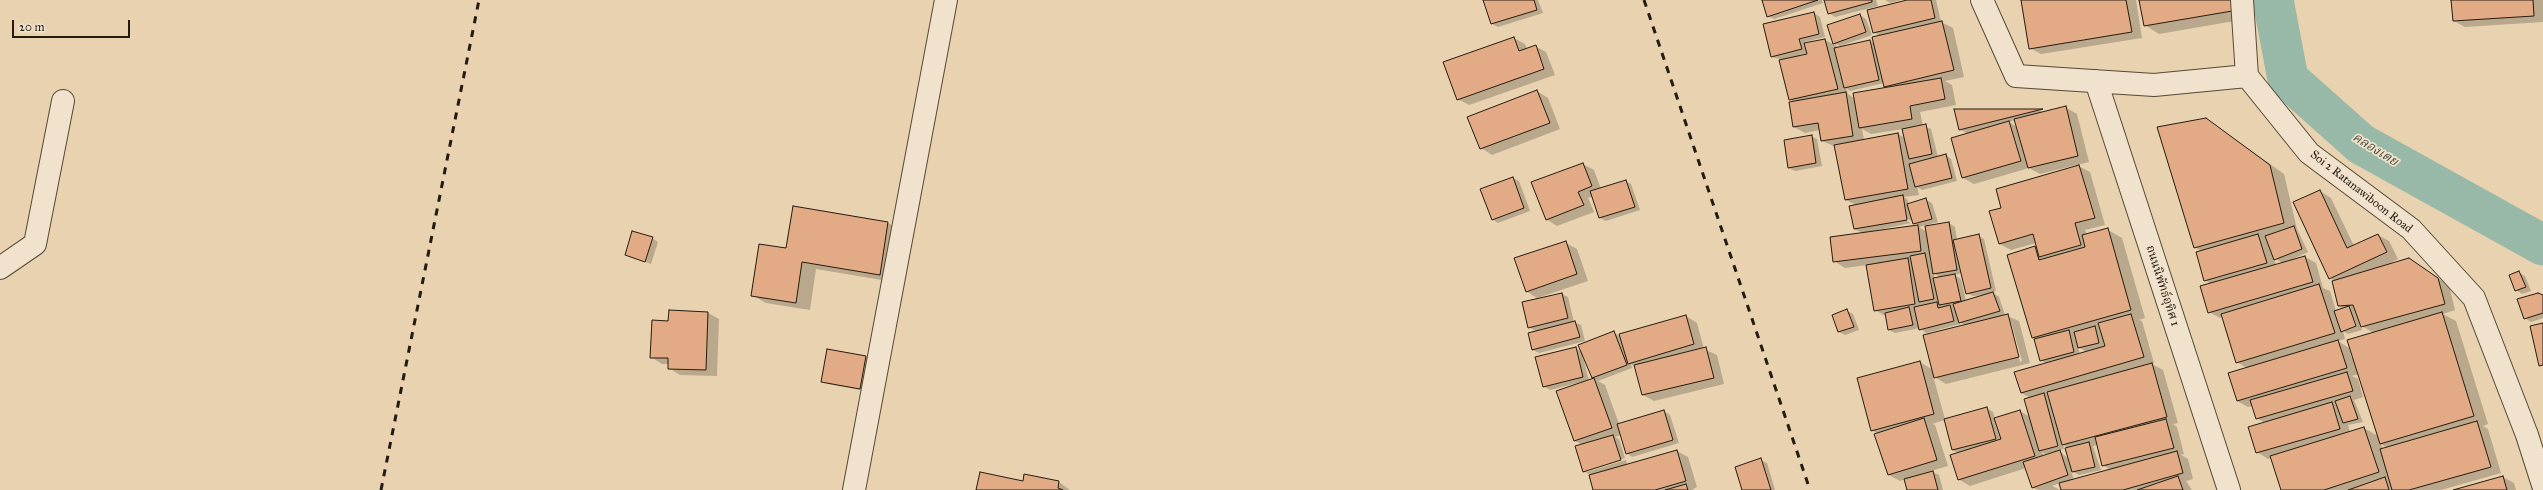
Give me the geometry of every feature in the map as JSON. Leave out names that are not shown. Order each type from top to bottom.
[{"type":"street","points":[[854,490],[946,0]]},
{"type":"street","points":[[1982,0],[2016,76],[2154,85],[2247,76],[2242,0]]},
{"type":"street","name":"Soi 2 Ratanawiboon Road","points":[[2247,76],[2309,153],[2411,229],[2474,298],[2527,435],[2543,485]]},
{"type":"street","name":"ถนนนิพัทธ์อุทิศ 1","points":[[2096,81],[2229,490]]},
{"type":"street","points":[[0,268],[35,244],[64,101]]},
{"type":"building","points":[[1483,0],[1534,0],[1537,10],[1491,24]]},
{"type":"building","points":[[1762,0],[1818,0],[1767,17]]},
{"type":"building","points":[[1824,0],[1872,0],[1872,2],[1828,14]]},
{"type":"building","points":[[1907,0],[1931,0],[1935,18],[1873,33],[1867,10]]},
{"type":"building","points":[[2021,0],[2126,0],[2132,32],[2029,49]]},
{"type":"building","points":[[2139,0],[2236,0],[2238,10],[2144,26]]},
{"type":"building","points":[[2451,0],[2533,0],[2534,16],[2453,21]]},
{"type":"building","points":[[1814,12],[1819,34],[1799,39],[1802,49],[1771,57],[1763,24]]},
{"type":"building","points":[[1860,14],[1866,32],[1833,44],[1827,25]]},
{"type":"building","points":[[1942,21],[1954,70],[1884,87],[1872,37]]},
{"type":"building","points":[[1514,37],[1519,51],[1536,45],[1544,69],[1457,100],[1443,62]]},
{"type":"building","points":[[1825,39],[1838,89],[1789,100],[1779,60],[1807,54],[1804,43]]},
{"type":"building","points":[[1870,40],[1879,80],[1844,88],[1834,48]]},
{"type":"building","points":[[1941,78],[1945,99],[1910,106],[1912,119],[1859,128],[1853,93]]},
{"type":"building","points":[[1537,90],[1550,123],[1480,149],[1467,117]]},
{"type":"building","points":[[1846,92],[1853,136],[1821,141],[1818,123],[1793,127],[1789,102]]},
{"type":"building","points":[[2066,106],[2078,156],[2028,168],[2014,119]]},
{"type":"building","points":[[1954,109],[2043,109],[1959,130]]},
{"type":"building","points":[[2206,118],[2270,165],[2284,223],[2194,248],[2157,127]]},
{"type":"building","points":[[2009,121],[2021,161],[1962,178],[1951,138]]},
{"type":"building","points":[[1926,124],[1932,154],[1909,159],[1902,129]]},
{"type":"building","points":[[1898,133],[1908,189],[1845,200],[1834,145]]},
{"type":"building","points":[[1812,135],[1816,163],[1788,168],[1784,140]]},
{"type":"building","points":[[1946,154],[1952,178],[1915,187],[1909,164]]},
{"type":"building","points":[[1583,163],[1592,186],[1578,192],[1584,205],[1546,220],[1531,182]]},
{"type":"building","points":[[2079,165],[2095,218],[2075,223],[2081,245],[2039,257],[2033,234],[1999,244],[1989,211],[2001,208],[1996,189]]},
{"type":"building","points":[[1513,177],[1524,208],[1492,220],[1480,189]]},
{"type":"building","points":[[1626,180],[1635,207],[1599,218],[1590,191]]},
{"type":"building","points":[[2320,190],[2347,248],[2378,234],[2387,252],[2329,279],[2293,202]]},
{"type":"building","points":[[1903,195],[1907,220],[1854,229],[1849,206]]},
{"type":"building","points":[[1926,198],[1932,219],[1913,224],[1907,204]]},
{"type":"building","points":[[793,206],[888,222],[880,275],[802,262],[796,303],[751,296],[759,244],[786,248]]},
{"type":"building","points":[[1949,222],[1957,270],[1933,274],[1925,226]]},
{"type":"building","points":[[1918,225],[1921,251],[1833,262],[1830,237]]},
{"type":"building","points":[[2294,226],[2302,249],[2274,260],[2265,236]]},
{"type":"building","points":[[2108,228],[2131,310],[2032,338],[2007,255],[2035,246],[2039,260],[2085,247],[2082,235]]},
{"type":"building","points":[[632,231],[653,237],[645,262],[625,255]]},
{"type":"building","points":[[1979,234],[1991,288],[1966,294],[1953,240]]},
{"type":"building","points":[[2258,234],[2267,263],[2204,281],[2196,252]]},
{"type":"building","points":[[1566,241],[1577,274],[1526,292],[1514,258]]},
{"type":"building","points":[[1925,253],[1934,299],[1919,302],[1910,256]]},
{"type":"building","points":[[2305,256],[2313,282],[2208,313],[2200,286]]},
{"type":"building","points":[[1908,258],[1915,304],[1874,311],[1866,265]]},
{"type":"building","points":[[2409,258],[2438,278],[2445,304],[2361,327],[2353,305],[2338,306],[2332,281]]},
{"type":"building","points":[[2519,271],[2526,287],[2515,291],[2509,275]]},
{"type":"building","points":[[1955,274],[1961,301],[1939,305],[1933,278]]},
{"type":"building","points":[[2319,284],[2335,333],[2236,363],[2221,314]]},
{"type":"building","points":[[1993,292],[2000,311],[1959,323],[1953,304]]},
{"type":"building","points":[[1562,293],[1568,318],[1528,328],[1522,302]]},
{"type":"building","points":[[2538,293],[2543,295],[2543,313],[2524,319],[2517,299]]},
{"type":"building","points":[[1937,302],[1938,308],[1950,305],[1954,321],[1919,330],[1914,307]]},
{"type":"building","points":[[2349,306],[2356,326],[2341,332],[2334,311]]},
{"type":"building","points":[[1909,307],[1913,325],[1888,330],[1885,313]]},
{"type":"building","points":[[1847,309],[1854,327],[1838,332],[1832,315]]},
{"type":"building","points":[[669,310],[708,312],[706,370],[668,369],[668,358],[650,358],[652,320],[668,321]]},
{"type":"building","points":[[2442,312],[2474,416],[2380,444],[2347,340]]},
{"type":"building","points":[[2008,314],[2019,357],[1934,378],[1923,335]]},
{"type":"building","points":[[2131,314],[2144,357],[2021,393],[2014,372],[2105,346],[2098,323]]},
{"type":"building","points":[[1686,315],[1694,344],[1628,364],[1619,334]]},
{"type":"building","points":[[1575,321],[1580,337],[1532,350],[1528,333]]},
{"type":"building","points":[[2543,323],[2543,365],[2539,366],[2530,326]]},
{"type":"building","points":[[2095,326],[2099,343],[2078,348],[2074,332]]},
{"type":"building","points":[[2069,330],[2074,352],[2040,361],[2034,339]]},
{"type":"building","points":[[1614,331],[1627,365],[1592,378],[1578,345]]},
{"type":"building","points":[[2338,340],[2347,368],[2237,401],[2228,373]]},
{"type":"building","points":[[1576,347],[1583,377],[1543,387],[1535,357]]},
{"type":"building","points":[[1706,347],[1714,378],[1642,395],[1634,365]]},
{"type":"building","points":[[827,349],[866,356],[860,389],[821,382]]},
{"type":"building","points":[[1920,361],[1934,414],[1871,431],[1857,378]]},
{"type":"building","points":[[2152,363],[2167,417],[2062,445],[2047,392]]},
{"type":"building","points":[[2347,372],[2353,391],[2256,419],[2250,400]]},
{"type":"building","points":[[1594,378],[1612,428],[1574,441],[1556,391]]},
{"type":"building","points":[[2044,393],[2058,446],[2039,451],[2024,399]]},
{"type":"building","points":[[2350,396],[2358,419],[2343,423],[2335,401]]},
{"type":"building","points":[[2332,402],[2340,429],[2256,453],[2248,427]]},
{"type":"building","points":[[1987,407],[1996,439],[1952,450],[1944,419]]},
{"type":"building","points":[[1664,410],[1673,440],[1626,454],[1617,424]]},
{"type":"building","points":[[2020,410],[2035,456],[1958,480],[1950,455],[2001,439],[1994,418]]},
{"type":"building","points":[[1924,418],[1937,460],[1888,475],[1874,434]]},
{"type":"building","points":[[2166,419],[2174,448],[2102,466],[2095,437]]},
{"type":"building","points":[[2477,421],[2491,467],[2409,490],[2392,490],[2380,449]]},
{"type":"building","points":[[2364,427],[2379,472],[2324,490],[2281,490],[2270,456]]},
{"type":"building","points":[[1613,435],[1621,460],[1583,472],[1575,446]]},
{"type":"building","points":[[2089,442],[2095,467],[2072,472],[2065,448]]},
{"type":"building","points":[[1677,450],[1686,481],[1655,490],[1593,490],[1589,475]]},
{"type":"building","points":[[2060,450],[2068,475],[2032,488],[2023,462]]},
{"type":"building","points":[[2177,451],[2183,473],[2123,490],[2061,490],[2059,483]]},
{"type":"building","points":[[1761,458],[1771,490],[1742,490],[1735,467]]},
{"type":"building","points":[[1933,471],[1938,490],[1907,490],[1904,479]]},
{"type":"building","points":[[980,472],[1023,481],[1024,474],[1059,481],[1058,488],[1063,490],[976,490]]},
{"type":"building","points":[[2178,476],[2183,490],[2137,490]]},
{"type":"building","points":[[2503,476],[2507,490],[2453,490]]},
{"type":"building","points":[[2385,477],[2389,490],[2348,490]]},
{"type":"building","points":[[1686,484],[1688,490],[1665,490]]},
{"type":"waterway","name":"คลองเตย","points":[[2273,0],[2288,79],[2361,144],[2543,245]]},
{"type":"railway","points":[[381,490],[479,0]]},
{"type":"railway","points":[[1644,0],[1810,490]]}]
